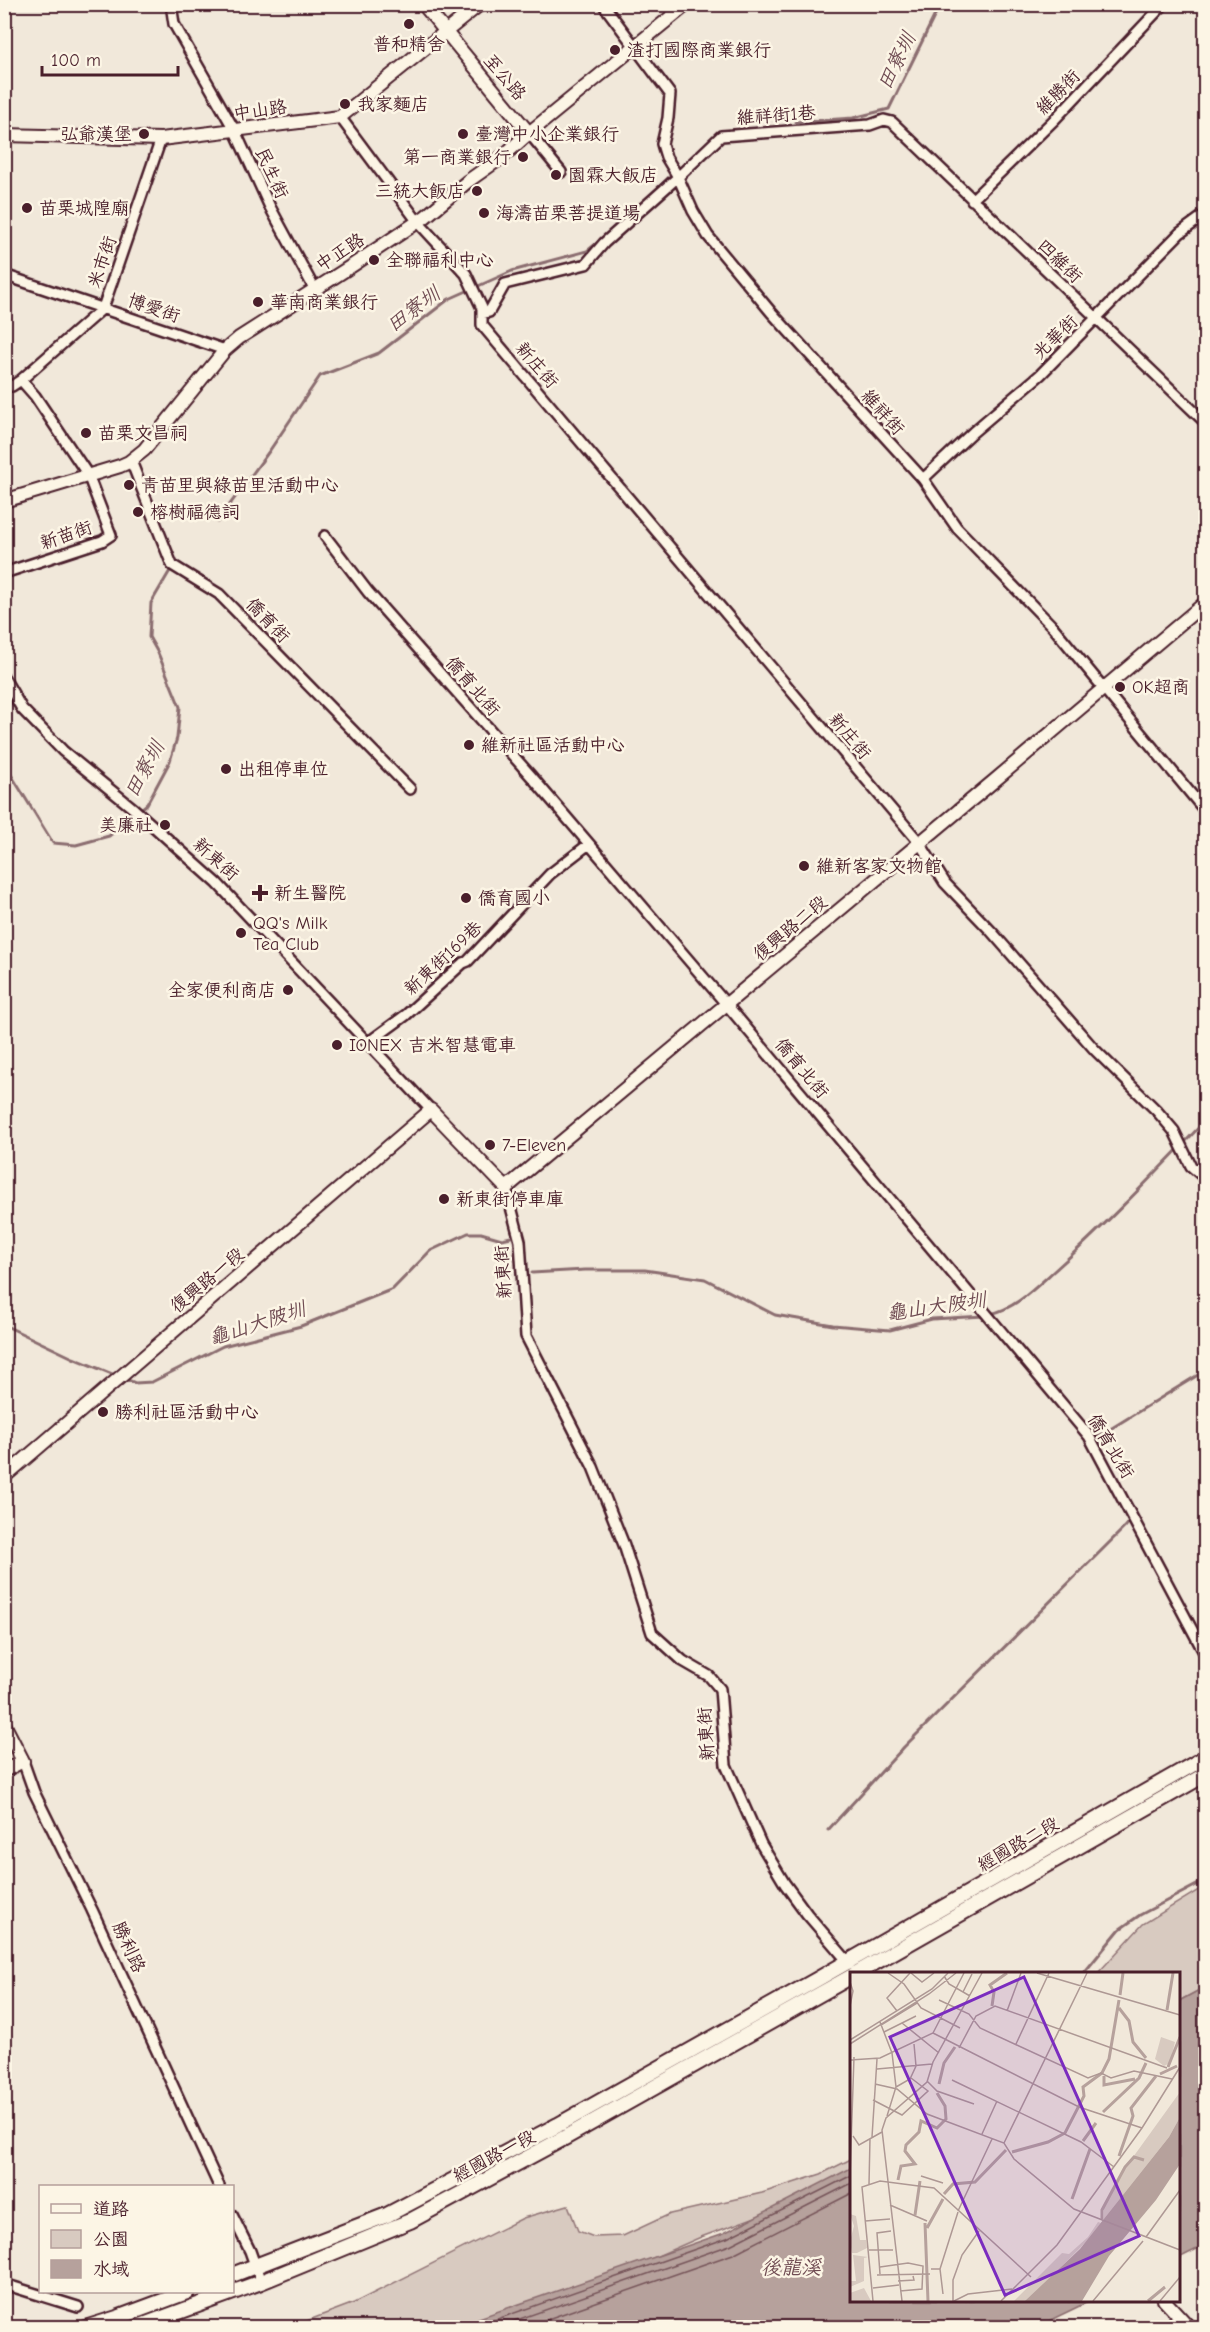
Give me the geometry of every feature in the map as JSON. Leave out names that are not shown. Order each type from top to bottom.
[{"type":"main road","name":"經國路二段","points":[[848,1961],[1206,1757]]},
{"type":"main road","name":"經國路二段","points":[[860,1972],[1206,1774]]},
{"type":"main road","name":"經國路一段","points":[[234,2274],[387,2215],[558,2125],[848,1961]]},
{"type":"main road","name":"經國路一段","points":[[234,2293],[410,2221],[566,2137],[850,1978]]},
{"type":"main road","points":[[85,2328],[184,2293]]},
{"type":"main road","name":"經國路一段","points":[[135,2328],[233,2293]]},
{"type":"street","name":"民生街","points":[[171,4],[174,24],[235,131],[270,207],[315,290]]},
{"type":"street","name":"至公路","points":[[423,4],[561,172]]},
{"type":"street","points":[[340,117],[480,4]]},
{"type":"street","name":"維祥街","points":[[603,4],[670,94],[668,118],[662,144],[666,157],[708,236],[771,312],[923,479],[957,528],[1053,627],[1206,812]]},
{"type":"street","name":"中正路","points":[[4,501],[131,460],[152,441],[225,350],[250,329],[315,290],[418,222],[468,181],[502,158],[529,133],[687,4]]},
{"type":"street","name":"維勝街","points":[[972,200],[1055,119],[1164,4]]},
{"type":"street","name":"中山路","points":[[4,135],[161,139],[340,117]]},
{"type":"street","name":"新庄街","points":[[340,117],[418,222],[466,274],[483,310],[482,325],[919,842],[945,883],[1095,1050],[1157,1111],[1174,1131],[1191,1166],[1206,1179]]},
{"type":"street","name":"維祥街1巷","points":[[483,310],[489,312],[505,284],[586,264],[604,243],[721,136],[870,125],[884,120],[892,122]]},
{"type":"street","name":"四維街","points":[[892,122],[1206,423]]},
{"type":"street","name":"米市街","points":[[4,387],[12,386],[21,380],[103,308],[161,139]]},
{"type":"street","name":"光華街","points":[[923,479],[973,432],[1040,375],[1180,233],[1206,214]]},
{"type":"street","name":"博愛街","points":[[4,275],[225,350]]},
{"type":"street","points":[[21,380],[35,396],[88,475]]},
{"type":"street","name":"僑育街","points":[[131,460],[172,564],[219,594],[410,789]]},
{"type":"street","name":"新苗街","points":[[4,573],[102,541],[111,535],[88,475]]},
{"type":"street","name":"僑育北街","points":[[325,536],[368,592],[727,1005],[1089,1436],[1206,1656]]},
{"type":"street","name":"復興路二段","points":[[506,1188],[1206,602]]},
{"type":"street","name":"新東街","points":[[4,678],[22,710],[63,751],[134,809],[218,883],[276,948],[369,1042],[506,1188],[520,1241],[526,1336],[593,1467],[624,1545],[652,1633],[683,1661],[709,1676],[720,1689],[726,1765],[761,1844],[785,1884],[807,1914],[856,1972]]},
{"type":"street","name":"新東街169巷","points":[[369,1042],[406,1015],[468,961],[550,874],[589,844]]},
{"type":"street","name":"復興路一段","points":[[4,1477],[431,1110]]},
{"type":"street","name":"勝利路","points":[[4,1724],[218,2185]]},
{"type":"street","points":[[4,1771],[23,1761]]},
{"type":"street","points":[[234,2219],[261,2283]]},
{"type":"street","points":[[4,2284],[78,2307]]},
{"type":"street","points":[[1165,2302],[1190,2328]]},
{"type":"street","points":[[1175,2302],[1200,2328]]},
{"type":"green space","points":[[1205,1886],[1205,1987],[1180,2000],[1180,1972],[1099,1972],[1143,1924]]},
{"type":"green space","points":[[850,2160],[850,2172],[791,2204],[701,2237],[520,2316],[502,2327],[288,2328],[354,2303],[523,2218],[568,2205],[578,2231],[594,2237],[623,2236],[670,2214],[762,2193],[821,2174]]},
{"type":"water","points":[[1205,1987],[1205,2245],[1180,2258],[1180,2000]]},
{"type":"water","name":"後龍溪","points":[[850,2169],[850,2302],[1088,2302],[1034,2328],[453,2327],[724,2233]]},
{"type":"waterway","name":"田寮圳","points":[[796,122],[853,118],[889,109],[935,15],[934,4]]},
{"type":"waterway","name":"田寮圳","points":[[645,201],[673,173]]},
{"type":"waterway","name":"田寮圳","points":[[217,522],[270,450],[320,376],[379,353],[449,299],[512,271],[587,251],[602,239]]},
{"type":"waterway","name":"田寮圳","points":[[4,770],[10,773],[53,843],[76,845],[109,836],[147,804],[170,761],[177,738],[180,707],[149,637],[151,603],[171,569]]},
{"type":"waterway","name":"龜山大陂圳","points":[[990,1314],[1008,1308],[1040,1284],[1112,1216],[1206,1120]]},
{"type":"waterway","name":"龜山大陂圳","points":[[123,1378],[135,1383],[152,1382],[223,1346],[301,1326],[393,1289],[430,1251],[468,1233],[481,1233],[502,1239],[511,1237]]},
{"type":"waterway","name":"龜山大陂圳","points":[[532,1273],[645,1270],[705,1279],[775,1315],[833,1325],[890,1330],[932,1319],[984,1316]]},
{"type":"waterway","name":"龜山大陂圳","points":[[4,1325],[117,1376]]},
{"type":"waterway","points":[[1094,1439],[1206,1370]]},
{"type":"waterway","points":[[828,1830],[904,1747],[1126,1526],[1135,1513]]},
{"type":"waterway","points":[[1085,1972],[1120,1929],[1140,1915],[1206,1880]]},
{"type":"place","name":"普和精舍","points":[[409,24]]},
{"type":"place","name":"渣打國際商業銀行","points":[[615,50]]},
{"type":"place","name":"我家麵店","points":[[345,104]]},
{"type":"place","name":"弘爺漢堡","points":[[144,134]]},
{"type":"place","name":"臺灣中小企業銀行","points":[[463,134]]},
{"type":"place","name":"第一商業銀行","points":[[523,157]]},
{"type":"place","name":"園霖大飯店","points":[[556,175]]},
{"type":"place","name":"三統大飯店","points":[[477,191]]},
{"type":"place","name":"苗栗城隍廟","points":[[27,208]]},
{"type":"place","name":"海濤苗栗菩提道場","points":[[484,213]]},
{"type":"place","name":"全聯福利中心","points":[[374,260]]},
{"type":"place","name":"華南商業銀行","points":[[258,302]]},
{"type":"place","name":"苗栗文昌祠","points":[[86,433]]},
{"type":"place","name":"青苗里與綠苗里活動中心","points":[[129,485]]},
{"type":"place","name":"榕樹福德詞","points":[[138,512]]},
{"type":"place","name":"OK超商","points":[[1120,687]]},
{"type":"place","name":"維新社區活動中心","points":[[469,745]]},
{"type":"place","name":"出租停車位","points":[[226,769]]},
{"type":"place","name":"美廉社","points":[[165,825]]},
{"type":"place","name":"維新客家文物館","points":[[804,866]]},
{"type":"place","name":"新生醫院","points":[[260,893]]},
{"type":"place","name":"僑育國小","points":[[466,898]]},
{"type":"place","name":"QQ's Milk Tea Club","points":[[241,933]]},
{"type":"place","name":"全家便利商店","points":[[288,990]]},
{"type":"place","name":"IONEX 吉米智慧電車","points":[[337,1045]]},
{"type":"place","name":"7-Eleven","points":[[490,1145]]},
{"type":"place","name":"新東街停車庫","points":[[444,1199]]},
{"type":"place","name":"勝利社區活動中心","points":[[103,1412]]}]
